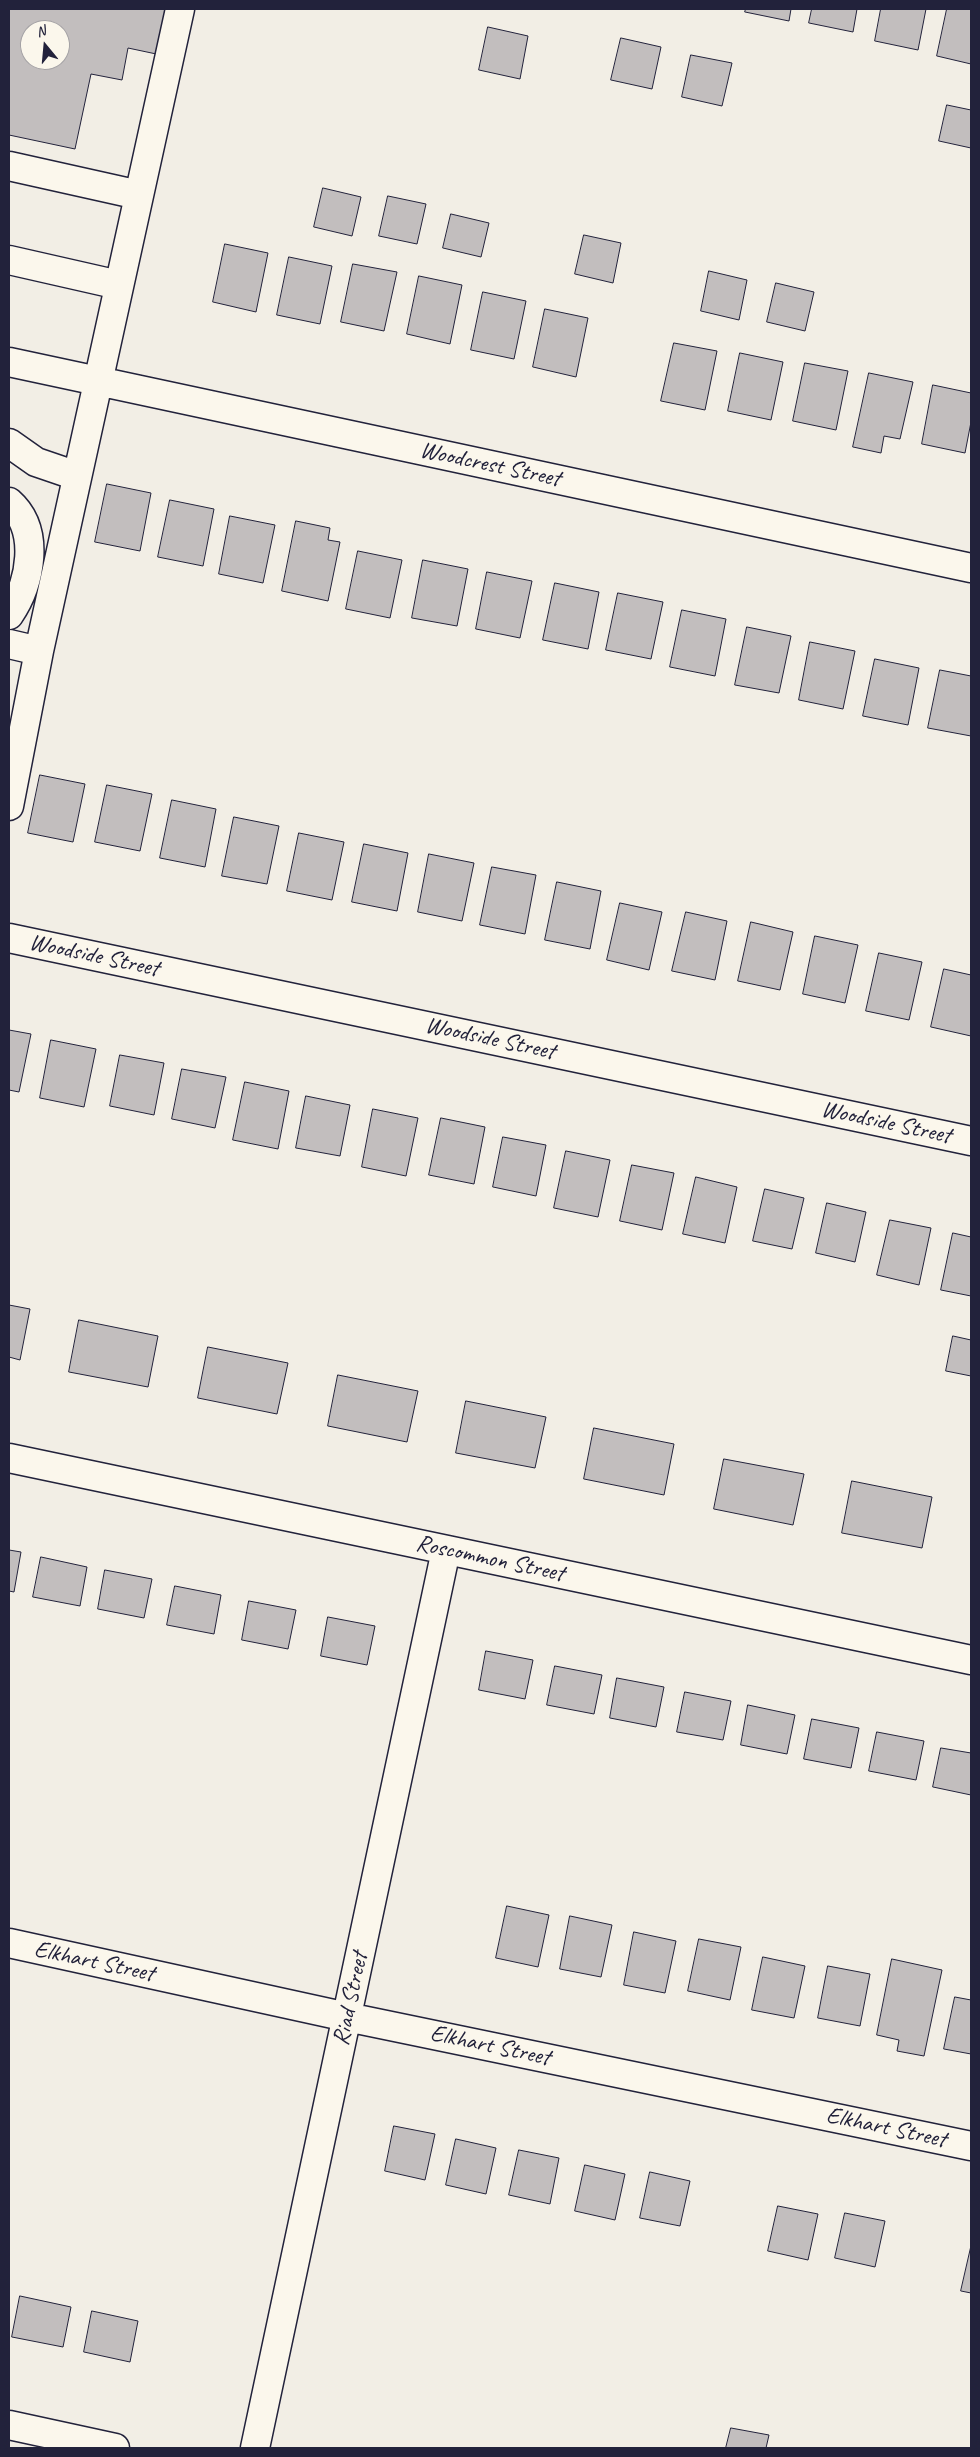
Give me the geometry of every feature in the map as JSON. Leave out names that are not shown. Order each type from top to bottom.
[{"type":"street","points":[[9,806],[39,651],[180,9]]},
{"type":"street","points":[[9,166],[139,195]]},
{"type":"street","points":[[9,260],[118,285]]},
{"type":"street","name":"Woodcrest Street","points":[[9,362],[971,568]]},
{"type":"street","points":[[9,443],[36,462],[77,476]]},
{"type":"street","points":[[9,502],[20,514],[30,543],[22,589],[9,614]]},
{"type":"street","points":[[9,644],[39,651]]},
{"type":"street","name":"Woodside Street","points":[[9,938],[971,1141]]},
{"type":"street","name":"Roscommon Street","points":[[9,1458],[971,1660]]},
{"type":"street","name":"Riad Street","points":[[255,2448],[446,1550]]},
{"type":"street","name":"Elkhart Street","points":[[9,1943],[347,2017],[971,2146]]},
{"type":"street","points":[[9,2426],[115,2448]]},
{"type":"building","points":[[9,9],[171,9],[161,55],[128,48],[122,80],[91,74],[75,149],[9,135]]},
{"type":"building","points":[[746,9],[791,9],[789,21],[745,12]]},
{"type":"building","points":[[812,9],[857,9],[853,32],[809,23]]},
{"type":"building","points":[[881,9],[926,9],[918,50],[875,41]]},
{"type":"building","points":[[947,9],[971,9],[971,64],[937,56]]},
{"type":"building","points":[[488,27],[528,36],[520,79],[479,70]]},
{"type":"building","points":[[621,38],[661,47],[652,89],[611,80]]},
{"type":"building","points":[[691,55],[732,63],[722,106],[682,97]]},
{"type":"building","points":[[947,105],[971,110],[971,148],[939,141]]},
{"type":"building","points":[[323,188],[361,197],[352,236],[314,227]]},
{"type":"building","points":[[388,196],[426,204],[417,244],[379,236]]},
{"type":"building","points":[[451,214],[489,223],[481,257],[443,248]]},
{"type":"building","points":[[584,235],[621,243],[613,283],[575,274]]},
{"type":"building","points":[[225,244],[268,253],[256,312],[213,302]]},
{"type":"building","points":[[289,257],[332,266],[320,324],[277,315]]},
{"type":"building","points":[[353,264],[397,272],[384,331],[341,322]]},
{"type":"building","points":[[709,271],[747,280],[739,320],[701,311]]},
{"type":"building","points":[[419,276],[462,285],[450,344],[407,334]]},
{"type":"building","points":[[776,283],[814,292],[805,331],[767,322]]},
{"type":"building","points":[[483,292],[526,301],[514,359],[471,350]]},
{"type":"building","points":[[545,309],[588,318],[576,377],[533,367]]},
{"type":"building","points":[[674,343],[717,351],[705,410],[661,401]]},
{"type":"building","points":[[740,353],[783,362],[771,420],[728,411]]},
{"type":"building","points":[[805,363],[848,371],[836,430],[793,421]]},
{"type":"building","points":[[869,373],[913,382],[900,439],[884,436],[881,453],[853,447]]},
{"type":"building","points":[[933,385],[971,393],[971,422],[965,453],[922,444]]},
{"type":"building","points":[[107,484],[151,493],[140,551],[95,542]]},
{"type":"building","points":[[170,500],[214,509],[203,566],[158,557]]},
{"type":"building","points":[[230,516],[275,525],[263,583],[219,574]]},
{"type":"building","points":[[296,521],[330,528],[328,540],[340,542],[328,601],[282,591]]},
{"type":"building","points":[[358,551],[402,560],[390,618],[346,609]]},
{"type":"building","points":[[423,560],[468,569],[457,626],[412,618]]},
{"type":"building","points":[[487,572],[532,581],[520,638],[476,629]]},
{"type":"building","points":[[555,583],[599,592],[588,649],[543,640]]},
{"type":"building","points":[[618,593],[663,602],[651,659],[606,650]]},
{"type":"building","points":[[682,610],[726,619],[715,676],[670,667]]},
{"type":"building","points":[[747,627],[791,636],[779,693],[735,685]]},
{"type":"building","points":[[810,642],[855,651],[843,709],[799,700]]},
{"type":"building","points":[[875,659],[919,668],[908,725],[863,716]]},
{"type":"building","points":[[940,670],[971,676],[971,736],[928,728]]},
{"type":"building","points":[[40,775],[85,784],[73,842],[28,833]]},
{"type":"building","points":[[107,785],[152,794],[140,851],[95,842]]},
{"type":"building","points":[[172,800],[216,809],[205,867],[160,858]]},
{"type":"building","points":[[234,817],[279,826],[267,884],[222,876]]},
{"type":"building","points":[[299,833],[344,842],[332,900],[287,891]]},
{"type":"building","points":[[364,844],[408,853],[397,911],[352,902]]},
{"type":"building","points":[[429,854],[474,863],[462,921],[418,912]]},
{"type":"building","points":[[492,867],[536,875],[525,934],[480,925]]},
{"type":"building","points":[[557,882],[601,891],[590,949],[545,940]]},
{"type":"building","points":[[620,903],[662,912],[649,970],[607,960]]},
{"type":"building","points":[[686,912],[727,921],[715,980],[672,971]]},
{"type":"building","points":[[751,922],[793,932],[780,990],[738,981]]},
{"type":"building","points":[[815,936],[858,945],[845,1003],[803,994]]},
{"type":"building","points":[[879,953],[922,962],[909,1020],[866,1011]]},
{"type":"building","points":[[944,969],[971,975],[971,1036],[931,1027]]},
{"type":"building","points":[[9,1030],[31,1034],[19,1092],[9,1090]]},
{"type":"building","points":[[51,1040],[96,1049],[84,1107],[40,1098]]},
{"type":"building","points":[[120,1055],[164,1063],[154,1115],[110,1106]]},
{"type":"building","points":[[182,1069],[226,1077],[215,1128],[172,1119]]},
{"type":"building","points":[[245,1082],[289,1091],[278,1149],[233,1140]]},
{"type":"building","points":[[306,1096],[350,1105],[340,1156],[296,1148]]},
{"type":"building","points":[[373,1109],[418,1118],[406,1176],[362,1167]]},
{"type":"building","points":[[441,1118],[485,1127],[474,1184],[429,1175]]},
{"type":"building","points":[[503,1137],[546,1145],[536,1196],[493,1187]]},
{"type":"building","points":[[566,1151],[610,1160],[598,1217],[554,1208]]},
{"type":"building","points":[[632,1165],[674,1173],[662,1230],[620,1221]]},
{"type":"building","points":[[696,1177],[737,1187],[725,1243],[683,1234]]},
{"type":"building","points":[[765,1189],[804,1198],[792,1249],[753,1241]]},
{"type":"building","points":[[827,1203],[866,1212],[855,1262],[816,1253]]},
{"type":"building","points":[[890,1220],[931,1228],[919,1285],[877,1275]]},
{"type":"building","points":[[953,1233],[971,1237],[971,1296],[941,1290]]},
{"type":"building","points":[[9,1305],[30,1309],[20,1360],[9,1357]]},
{"type":"building","points":[[79,1320],[158,1336],[148,1387],[69,1372]]},
{"type":"building","points":[[953,1336],[971,1340],[971,1376],[946,1371]]},
{"type":"building","points":[[208,1347],[288,1363],[277,1414],[198,1398]]},
{"type":"building","points":[[338,1375],[418,1391],[407,1442],[328,1426]]},
{"type":"building","points":[[466,1401],[546,1417],[535,1468],[456,1453]]},
{"type":"building","points":[[594,1428],[674,1444],[664,1495],[584,1479]]},
{"type":"building","points":[[724,1459],[804,1474],[793,1525],[714,1509]]},
{"type":"building","points":[[852,1481],[932,1497],[922,1548],[842,1533]]},
{"type":"building","points":[[9,1550],[21,1552],[14,1592],[9,1591]]},
{"type":"building","points":[[41,1557],[87,1567],[80,1606],[33,1597]]},
{"type":"building","points":[[105,1570],[152,1579],[144,1618],[98,1609]]},
{"type":"building","points":[[175,1586],[221,1595],[214,1634],[167,1625]]},
{"type":"building","points":[[249,1601],[296,1610],[288,1649],[242,1640]]},
{"type":"building","points":[[328,1617],[375,1626],[367,1665],[321,1656]]},
{"type":"building","points":[[486,1651],[533,1660],[525,1699],[479,1690]]},
{"type":"building","points":[[555,1666],[602,1675],[594,1714],[547,1705]]},
{"type":"building","points":[[617,1678],[664,1687],[656,1727],[610,1718]]},
{"type":"building","points":[[685,1692],[731,1701],[723,1740],[677,1732]]},
{"type":"building","points":[[748,1705],[795,1715],[787,1754],[741,1745]]},
{"type":"building","points":[[812,1719],[859,1728],[851,1768],[804,1759]]},
{"type":"building","points":[[877,1732],[924,1741],[916,1780],[869,1771]]},
{"type":"building","points":[[941,1748],[971,1753],[971,1795],[933,1787]]},
{"type":"building","points":[[507,1906],[549,1915],[538,1967],[496,1958]]},
{"type":"building","points":[[570,1916],[612,1925],[601,1977],[560,1969]]},
{"type":"building","points":[[634,1932],[676,1941],[665,1993],[624,1985]]},
{"type":"building","points":[[699,1939],[741,1947],[730,2000],[688,1991]]},
{"type":"building","points":[[763,1957],[805,1966],[794,2018],[752,2010]]},
{"type":"building","points":[[892,1959],[942,1970],[924,2056],[897,2051],[899,2040],[877,2035]]},
{"type":"building","points":[[828,1966],[870,1974],[860,2026],[818,2018]]},
{"type":"building","points":[[955,1997],[971,2000],[971,2054],[944,2049]]},
{"type":"building","points":[[394,2126],[435,2134],[425,2180],[385,2171]]},
{"type":"building","points":[[456,2139],[496,2148],[486,2194],[446,2185]]},
{"type":"building","points":[[519,2150],[559,2158],[550,2204],[509,2195]]},
{"type":"building","points":[[585,2165],[625,2174],[615,2220],[575,2211]]},
{"type":"building","points":[[650,2172],[690,2181],[680,2226],[640,2218]]},
{"type":"building","points":[[778,2206],[818,2214],[808,2260],[768,2251]]},
{"type":"building","points":[[845,2213],[885,2221],[875,2267],[835,2258]]},
{"type":"building","points":[[971,2246],[971,2293],[961,2291]]},
{"type":"building","points":[[20,2296],[71,2307],[63,2347],[12,2337]]},
{"type":"building","points":[[92,2311],[138,2321],[130,2362],[84,2352]]},
{"type":"building","points":[[731,2428],[769,2435],[766,2448],[726,2448]]}]
